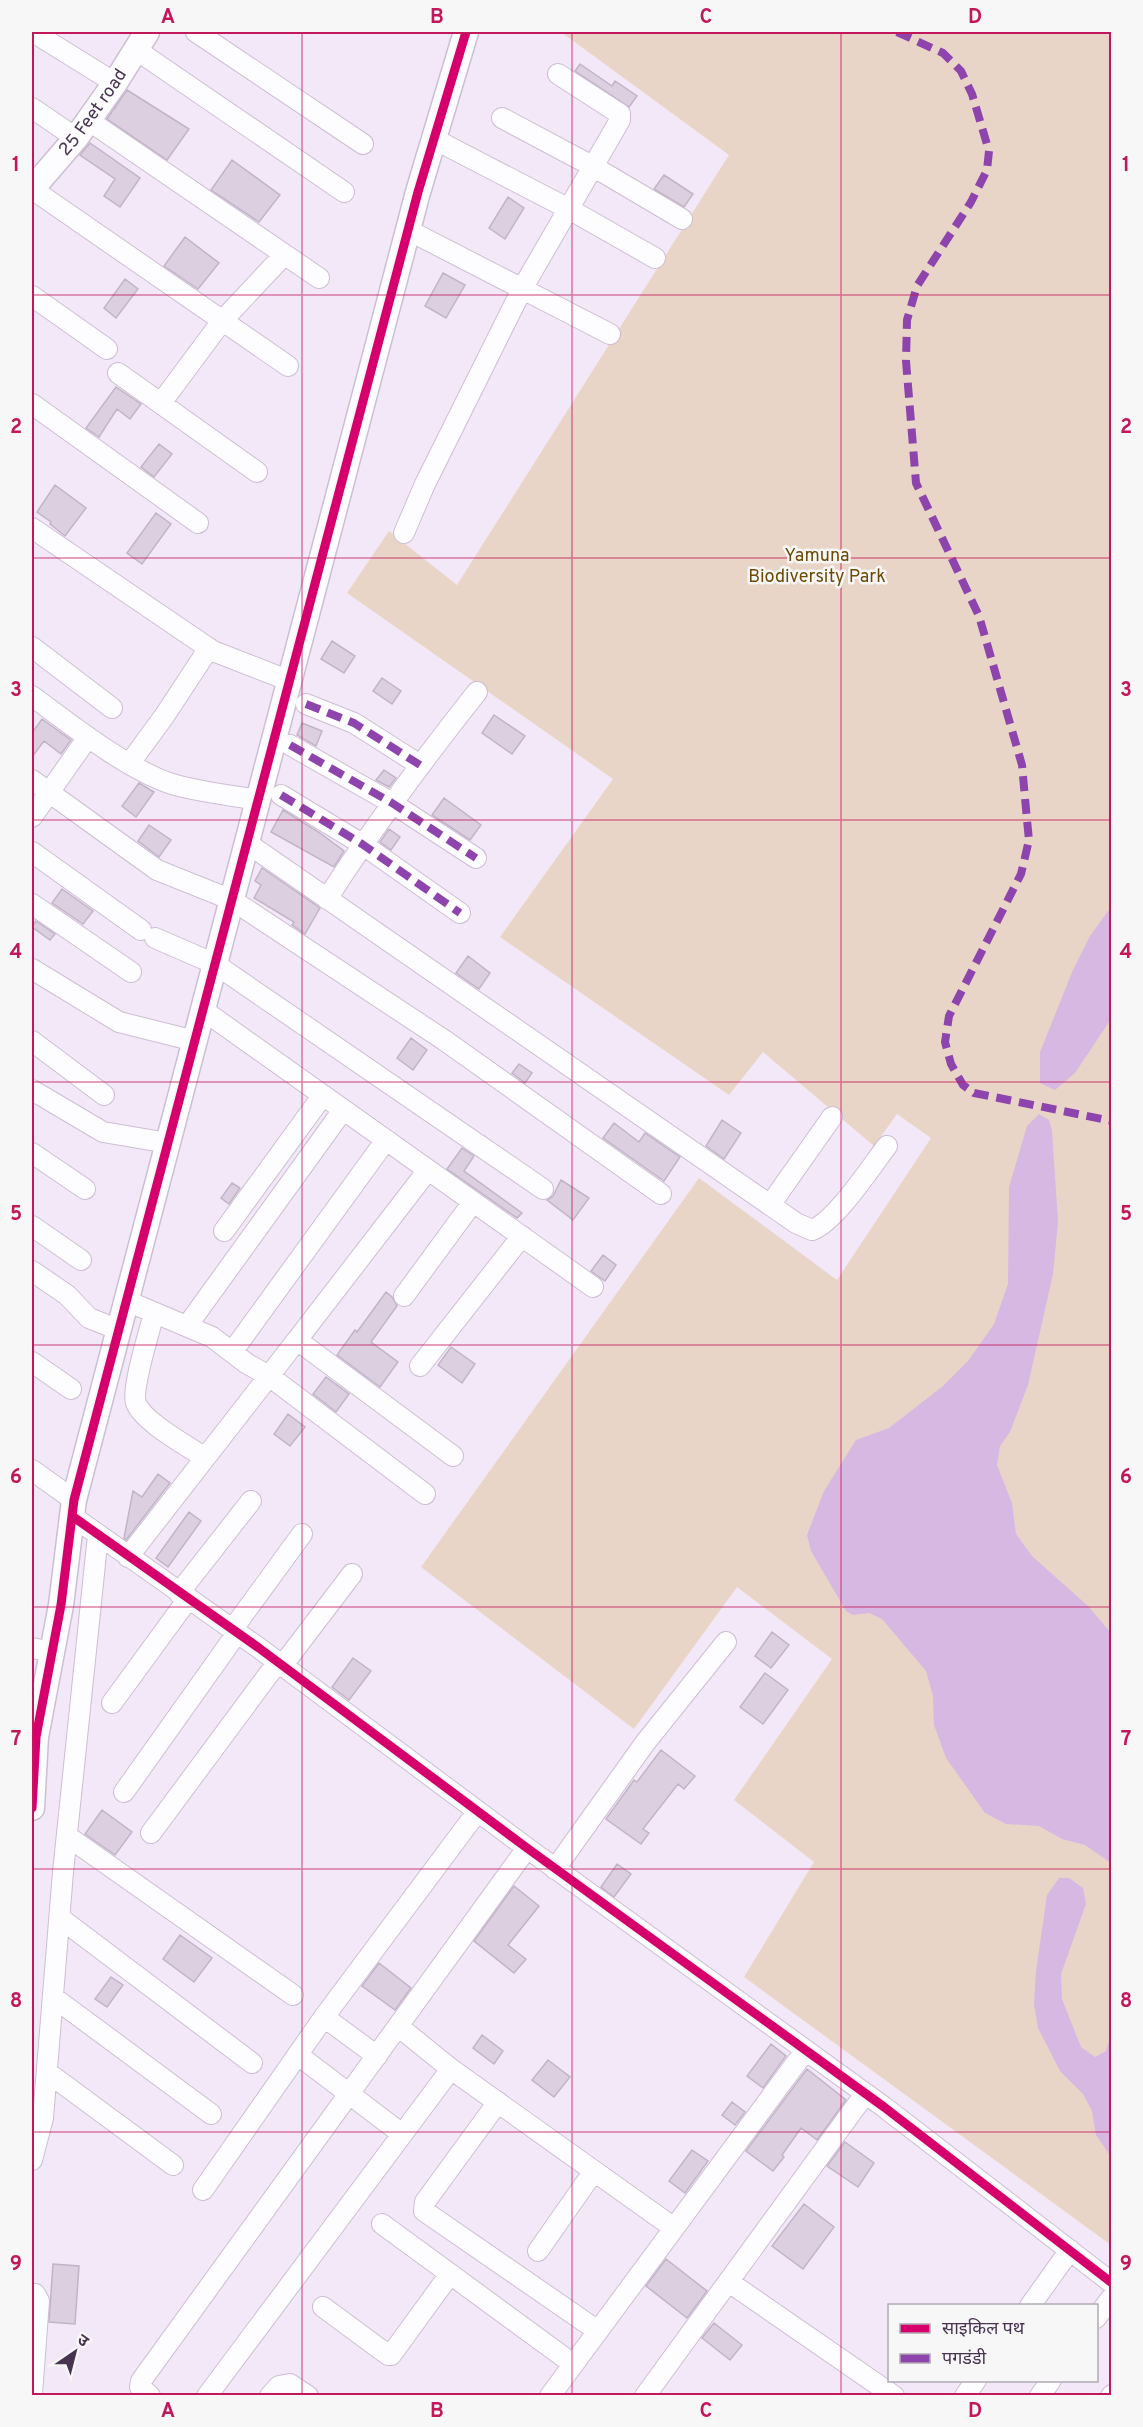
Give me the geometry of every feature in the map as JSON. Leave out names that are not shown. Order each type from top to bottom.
[{"type":"street","points":[[33,32],[115,83]]},
{"type":"street","points":[[195,32],[363,144]]},
{"type":"street","points":[[32,1808],[42,1650],[61,1605],[73,1508],[247,843],[269,797],[290,681],[408,230],[466,32]]},
{"type":"street","points":[[141,40],[344,192]]},
{"type":"street","name":"25 Feet road","points":[[32,189],[82,129],[115,83],[141,40]]},
{"type":"street","points":[[404,533],[430,475],[522,289],[594,167],[621,116],[558,74]]},
{"type":"street","points":[[32,108],[82,129],[319,278]]},
{"type":"street","points":[[502,118],[594,167],[682,219]]},
{"type":"street","points":[[434,139],[569,209],[655,258]]},
{"type":"street","points":[[32,189],[288,366]]},
{"type":"street","points":[[408,230],[610,334]]},
{"type":"street","points":[[161,403],[222,321],[284,255]]},
{"type":"street","points":[[32,296],[107,349]]},
{"type":"street","points":[[118,373],[257,472]]},
{"type":"street","points":[[32,404],[198,523]]},
{"type":"street","points":[[32,528],[215,651],[290,681]]},
{"type":"street","points":[[32,647],[112,708]]},
{"type":"street","points":[[130,763],[215,651]]},
{"type":"street","points":[[327,899],[362,844],[477,692]]},
{"type":"street","points":[[32,696],[88,737],[130,763],[179,785],[269,797],[362,844],[460,913]]},
{"type":"street","points":[[306,704],[354,723],[420,765]]},
{"type":"street","points":[[32,817],[88,737]]},
{"type":"street","points":[[290,745],[392,803],[476,858]]},
{"type":"street","points":[[32,780],[160,871],[232,900],[444,1040],[662,1194]]},
{"type":"street","points":[[247,843],[796,1223],[812,1230],[831,1217],[887,1146]]},
{"type":"street","points":[[32,852],[148,934],[215,964],[543,1189]]},
{"type":"street","points":[[32,904],[131,972]]},
{"type":"street","points":[[32,969],[122,1023],[195,1041]]},
{"type":"street","points":[[203,1010],[592,1287]]},
{"type":"street","points":[[32,1041],[104,1095]]},
{"type":"street","points":[[32,1090],[100,1131],[168,1143]]},
{"type":"street","points":[[224,1231],[323,1095]]},
{"type":"street","points":[[187,1326],[343,1110]]},
{"type":"street","points":[[770,1205],[832,1117]]},
{"type":"street","points":[[232,1352],[386,1140]]},
{"type":"street","points":[[32,1153],[85,1189]]},
{"type":"street","points":[[128,1557],[428,1170]]},
{"type":"street","points":[[404,1296],[473,1202]]},
{"type":"street","points":[[32,1226],[81,1260]]},
{"type":"street","points":[[420,1366],[522,1236]]},
{"type":"street","points":[[32,1271],[67,1295],[89,1318],[119,1330]]},
{"type":"street","points":[[127,1301],[212,1337],[269,1376],[425,1494]]},
{"type":"street","points":[[154,1312],[137,1381],[135,1401],[140,1410],[153,1421],[205,1458]]},
{"type":"street","points":[[297,1340],[453,1456]]},
{"type":"street","points":[[32,1362],[71,1389]]},
{"type":"street","points":[[32,1470],[98,1535],[235,1631],[477,1812],[865,2094],[1112,2283]]},
{"type":"street","points":[[112,1703],[183,1596],[251,1501]]},
{"type":"street","points":[[124,1792],[302,1534]]},
{"type":"street","points":[[32,2160],[43,2118],[67,1836],[98,1535]]},
{"type":"street","points":[[151,1833],[279,1664],[352,1574]]},
{"type":"street","points":[[555,1869],[645,1743],[726,1642]]},
{"type":"street","points":[[203,2190],[324,2017],[477,1812]]},
{"type":"street","points":[[67,1836],[294,1995]]},
{"type":"street","points":[[150,2396],[140,2387],[141,2381],[527,1848]]},
{"type":"street","points":[[60,1918],[252,2063]]},
{"type":"street","points":[[53,1997],[211,2114]]},
{"type":"street","points":[[324,2017],[377,2055]]},
{"type":"street","points":[[398,2026],[451,2069],[674,2228]]},
{"type":"street","points":[[550,2396],[806,2051]]},
{"type":"street","points":[[298,2055],[402,2134]]},
{"type":"street","points":[[207,2396],[451,2069]]},
{"type":"street","points":[[47,2072],[172,2165]]},
{"type":"street","points":[[645,2396],[865,2094]]},
{"type":"street","points":[[498,2102],[425,2202],[424,2211],[598,2331]]},
{"type":"street","points":[[538,2251],[594,2171]]},
{"type":"street","points":[[382,2224],[573,2364]]},
{"type":"street","points":[[1031,2304],[1070,2250]]},
{"type":"street","points":[[323,2307],[391,2355],[450,2274]]},
{"type":"street","points":[[729,2282],[894,2396]]},
{"type":"street","points":[[32,2294],[35,2294],[39,2301],[32,2394]]},
{"type":"street","points":[[1098,2315],[1112,2297]]},
{"type":"street","points":[[965,2396],[975,2382]]},
{"type":"street","points":[[1040,2396],[1050,2382]]},
{"type":"street","points":[[270,2396],[279,2386],[290,2384],[308,2396]]},
{"type":"green space","name":"Yamuna Biodiversity Park","points":[[561,32],[1111,32],[1111,2245],[744,1977],[814,1862],[734,1800],[832,1659],[737,1587],[634,1729],[421,1567],[699,1178],[837,1280],[931,1138],[897,1114],[874,1146],[763,1052],[729,1095],[500,937],[613,779],[347,593],[389,531],[457,585],[729,155]]},
{"type":"shaded area","points":[[1111,907],[1111,1019],[1075,1073],[1055,1090],[1040,1083],[1040,1052],[1073,970],[1090,936]]},
{"type":"shaded area","points":[[1039,1114],[1049,1120],[1052,1130],[1058,1222],[1053,1274],[1028,1385],[1010,1432],[1000,1446],[997,1465],[1012,1503],[1016,1534],[1032,1556],[1088,1606],[1111,1633],[1111,1863],[1085,1845],[1062,1839],[1039,1826],[1006,1824],[985,1813],[946,1758],[934,1725],[933,1696],[926,1671],[882,1619],[869,1613],[853,1615],[846,1611],[811,1551],[807,1535],[824,1491],[856,1440],[889,1428],[943,1386],[968,1361],[994,1324],[1008,1284],[1009,1187],[1027,1126]]},
{"type":"shaded area","points":[[1059,1878],[1069,1878],[1083,1888],[1086,1904],[1061,1974],[1062,1999],[1081,2047],[1095,2057],[1106,2051],[1111,2035],[1111,2157],[1096,2135],[1092,2111],[1083,2094],[1060,2071],[1038,2028],[1034,2004],[1036,1971],[1047,1895]]},
{"type":"building","points":[[580,64],[612,86],[615,81],[637,96],[629,107],[575,71]]},
{"type":"building","points":[[127,90],[189,129],[167,160],[107,119]]},
{"type":"building","points":[[90,143],[140,178],[120,207],[104,196],[115,179],[80,155]]},
{"type":"building","points":[[232,160],[280,195],[259,222],[211,190]]},
{"type":"building","points":[[664,175],[693,194],[684,207],[654,189]]},
{"type":"building","points":[[508,197],[524,208],[505,239],[489,228]]},
{"type":"building","points":[[185,237],[219,263],[198,289],[164,266]]},
{"type":"building","points":[[443,273],[465,285],[446,318],[425,306]]},
{"type":"building","points":[[125,279],[138,289],[116,318],[104,308]]},
{"type":"building","points":[[116,387],[141,404],[130,419],[117,409],[99,437],[86,428]]},
{"type":"building","points":[[159,444],[172,454],[154,477],[141,467]]},
{"type":"building","points":[[55,485],[86,508],[65,536],[37,512]]},
{"type":"building","points":[[156,513],[171,524],[142,564],[127,553]]},
{"type":"building","points":[[332,641],[355,656],[344,673],[321,659]]},
{"type":"building","points":[[382,678],[401,691],[392,704],[373,691]]},
{"type":"building","points":[[494,715],[525,736],[512,754],[482,733]]},
{"type":"building","points":[[42,719],[71,740],[61,754],[44,741],[32,757],[32,733]]},
{"type":"building","points":[[302,723],[322,731],[316,746],[297,735]]},
{"type":"building","points":[[384,770],[396,778],[389,787],[376,780]]},
{"type":"building","points":[[139,783],[154,792],[136,817],[122,806]]},
{"type":"building","points":[[444,798],[481,825],[470,840],[432,815]]},
{"type":"building","points":[[283,810],[344,851],[334,867],[271,832]]},
{"type":"building","points":[[149,825],[171,840],[159,857],[138,841]]},
{"type":"building","points":[[389,829],[400,837],[391,850],[380,842]]},
{"type":"building","points":[[262,868],[320,908],[305,934],[292,925],[294,922],[254,898],[261,885],[255,881]]},
{"type":"building","points":[[62,889],[93,911],[83,924],[52,903]]},
{"type":"building","points":[[36,921],[55,934],[50,940],[32,927]]},
{"type":"building","points":[[468,956],[490,973],[479,989],[456,973]]},
{"type":"building","points":[[411,1038],[427,1050],[413,1070],[397,1058]]},
{"type":"building","points":[[519,1064],[532,1073],[525,1083],[512,1073]]},
{"type":"building","points":[[722,1120],[741,1133],[724,1159],[706,1146]]},
{"type":"building","points":[[614,1123],[639,1142],[645,1133],[680,1157],[664,1181],[603,1138]]},
{"type":"building","points":[[462,1148],[474,1156],[464,1171],[522,1213],[517,1218],[447,1169]]},
{"type":"building","points":[[561,1180],[589,1198],[573,1220],[547,1200],[553,1196]]},
{"type":"building","points":[[232,1183],[240,1188],[229,1204],[221,1198]]},
{"type":"building","points":[[603,1255],[616,1265],[605,1281],[591,1271]]},
{"type":"building","points":[[386,1292],[397,1306],[371,1342],[398,1362],[380,1387],[337,1355]]},
{"type":"building","points":[[451,1347],[475,1364],[462,1383],[438,1365]]},
{"type":"building","points":[[326,1377],[349,1394],[336,1412],[313,1394]]},
{"type":"building","points":[[288,1414],[305,1427],[290,1446],[274,1434]]},
{"type":"building","points":[[158,1474],[170,1483],[126,1540],[124,1538],[133,1491],[142,1497]]},
{"type":"building","points":[[189,1512],[201,1521],[168,1567],[156,1558]]},
{"type":"building","points":[[772,1632],[789,1645],[771,1668],[755,1656]]},
{"type":"building","points":[[353,1658],[371,1671],[349,1700],[332,1687]]},
{"type":"building","points":[[765,1673],[788,1690],[763,1724],[740,1707]]},
{"type":"building","points":[[661,1750],[695,1776],[684,1789],[678,1784],[643,1829],[649,1833],[641,1844],[606,1819],[634,1780],[637,1782]]},
{"type":"building","points":[[102,1810],[132,1832],[115,1855],[85,1834]]},
{"type":"building","points":[[617,1864],[631,1874],[614,1897],[601,1887]]},
{"type":"building","points":[[514,1886],[539,1906],[508,1945],[526,1959],[514,1973],[474,1941]]},
{"type":"building","points":[[180,1935],[212,1958],[194,1982],[163,1959]]},
{"type":"building","points":[[379,1963],[411,1988],[395,2010],[362,1986]]},
{"type":"building","points":[[111,1977],[123,1985],[107,2007],[95,1999]]},
{"type":"building","points":[[482,2035],[503,2051],[494,2064],[473,2048]]},
{"type":"building","points":[[771,2044],[786,2056],[763,2088],[747,2076]]},
{"type":"building","points":[[548,2060],[570,2077],[554,2097],[532,2080]]},
{"type":"building","points":[[807,2069],[846,2100],[817,2140],[801,2128],[773,2171],[746,2151]]},
{"type":"building","points":[[732,2102],[745,2112],[735,2125],[722,2115]]},
{"type":"building","points":[[845,2142],[874,2163],[858,2187],[827,2166]]},
{"type":"building","points":[[692,2150],[708,2161],[685,2193],[669,2181]]},
{"type":"building","points":[[804,2204],[834,2227],[803,2269],[772,2246]]},
{"type":"building","points":[[666,2259],[707,2291],[687,2318],[646,2286]]},
{"type":"building","points":[[53,2264],[79,2266],[75,2324],[49,2322]]},
{"type":"building","points":[[714,2323],[742,2345],[730,2360],[702,2338]]},
{"type":"marked path","points":[[897,32],[943,53],[961,71],[972,94],[989,151],[987,170],[971,202],[917,286],[907,320],[906,361],[916,483],[979,616],[1022,765],[1029,840],[1021,874],[949,1016],[945,1042],[951,1064],[963,1085],[974,1093],[1112,1121]]},
{"type":"marked path","points":[[306,704],[354,723],[420,765]]},
{"type":"marked path","points":[[290,745],[392,803],[476,858]]},
{"type":"marked path","points":[[281,795],[362,844],[460,913]]},
{"type":"cycle path","points":[[32,1808],[36,1737],[61,1605],[74,1500],[418,192],[466,32]]},
{"type":"cycle path","points":[[72,1516],[259,1648],[527,1848],[884,2107],[1112,2283]]}]
